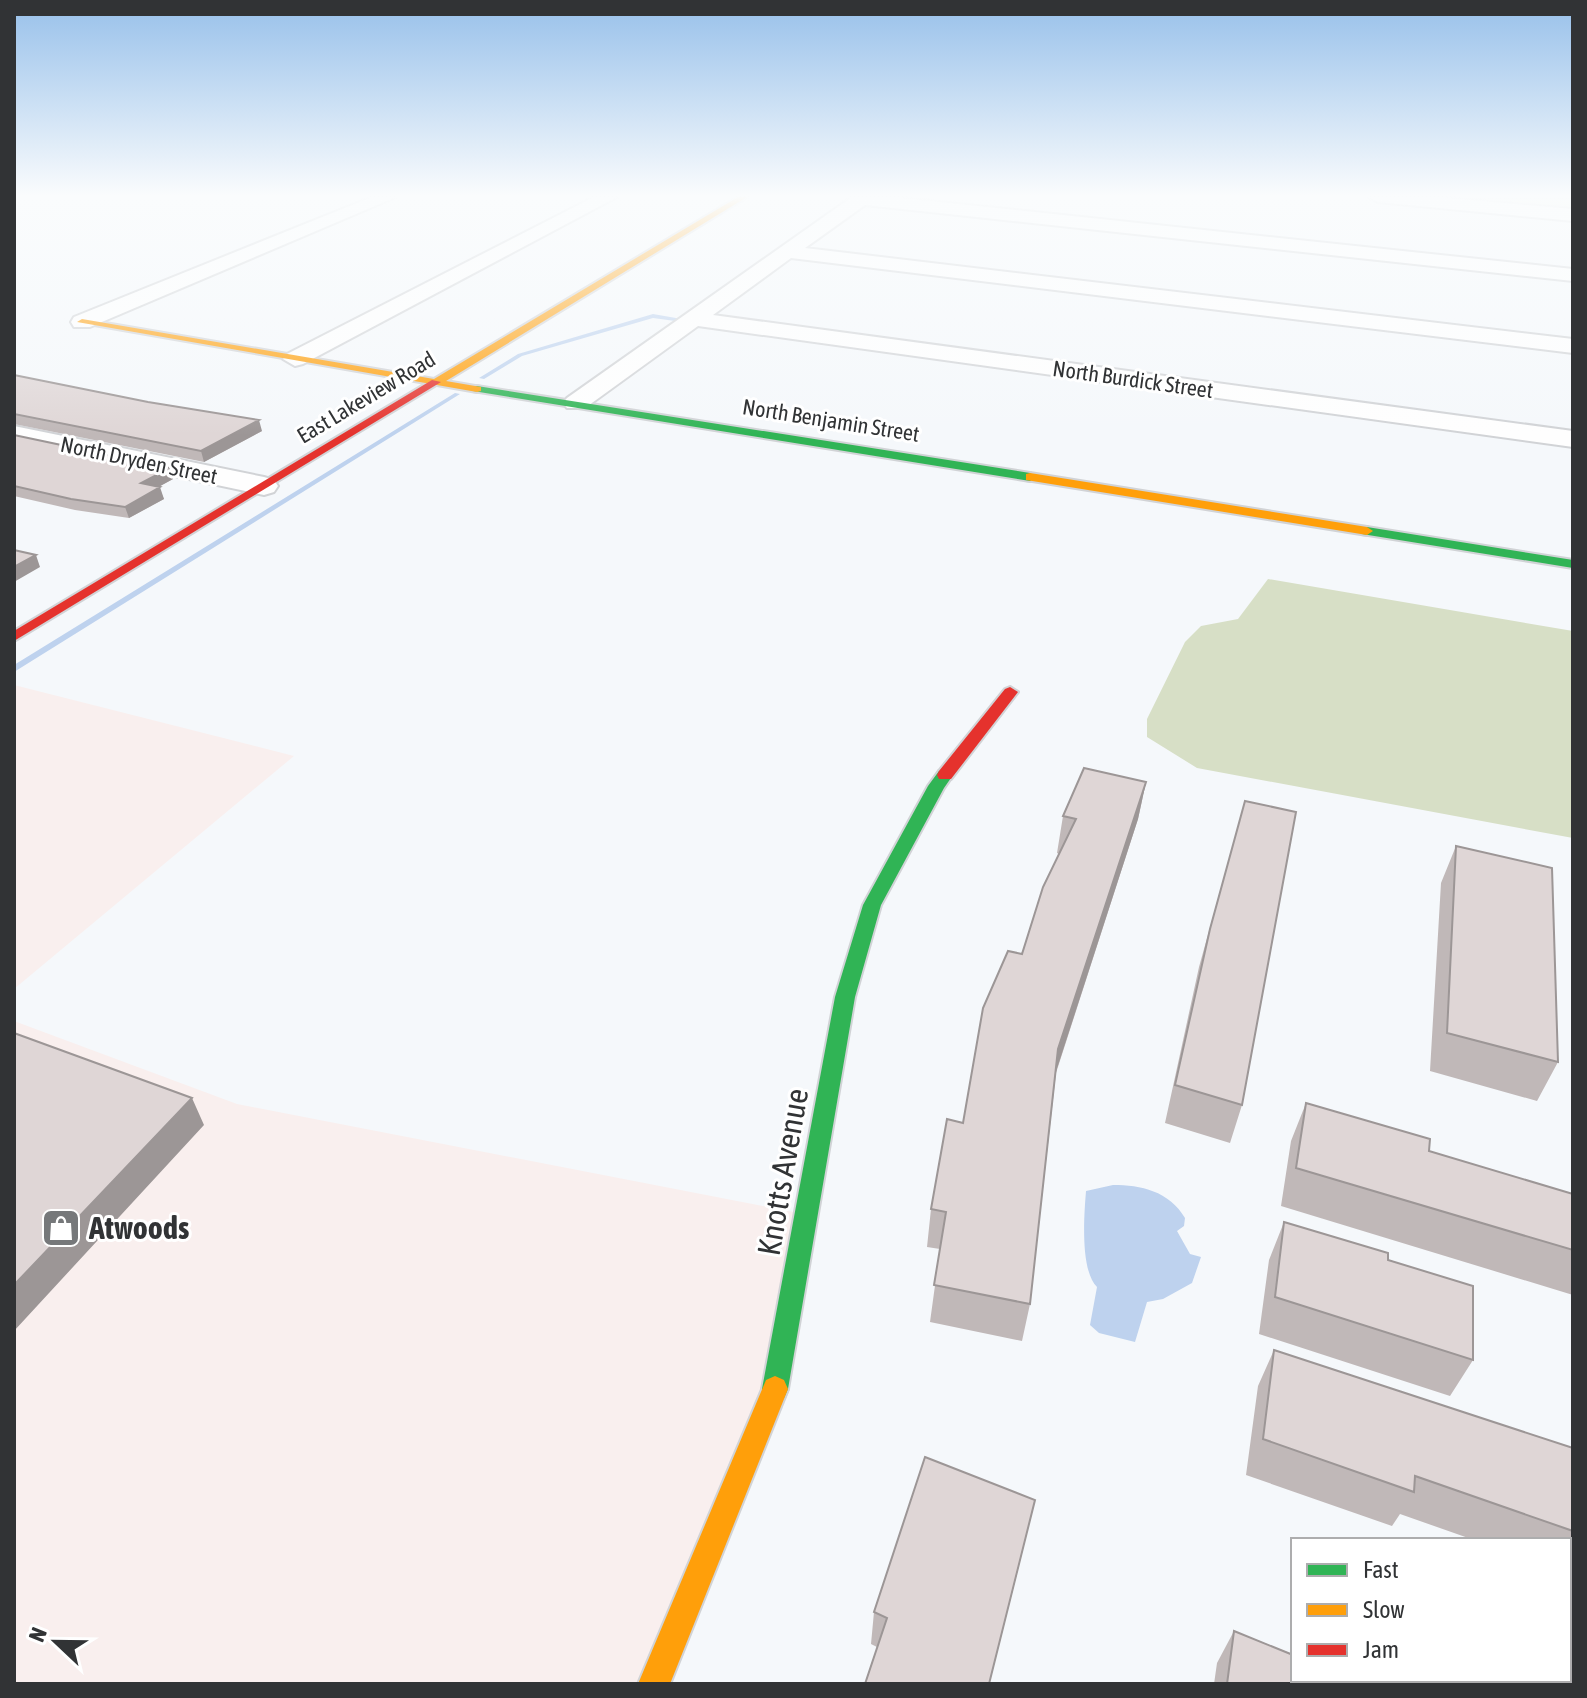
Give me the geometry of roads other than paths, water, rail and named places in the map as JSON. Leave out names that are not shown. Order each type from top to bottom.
[{"type":"street","points":[[82,322],[194,276]]},
{"type":"street","points":[[295,359],[455,276]]},
{"type":"street","name":"East Lakeview Road","points":[[19,630],[612,276]]},
{"type":"street","points":[[576,403],[753,276]]},
{"type":"street","points":[[990,276],[1573,346]]},
{"type":"street","name":"North Burdick Street","points":[[693,319],[1573,439]]},
{"type":"street","name":"North Benjamin Street","points":[[82,322],[436,383],[1573,564]]},
{"type":"street","name":"North Dryden Street","points":[[14,434],[264,486]]},
{"type":"street","name":"Knotts Avenue","points":[[654,1684],[774,1395],[845,997],[872,905],[936,786],[970,748],[1010,692]]},
{"type":"water","points":[[1113,1185],[1144,1188],[1171,1201],[1185,1218],[1184,1226],[1177,1231],[1190,1254],[1201,1257],[1192,1283],[1163,1299],[1147,1302],[1135,1342],[1099,1333],[1090,1325],[1097,1287],[1086,1256],[1086,1191]]},
{"type":"waterway","points":[[482,378],[520,355],[653,316],[690,321]]},
{"type":"waterway","points":[[14,669],[457,394]]},
{"type":"place","name":"Atwoods","points":[[61,1228]]}]
